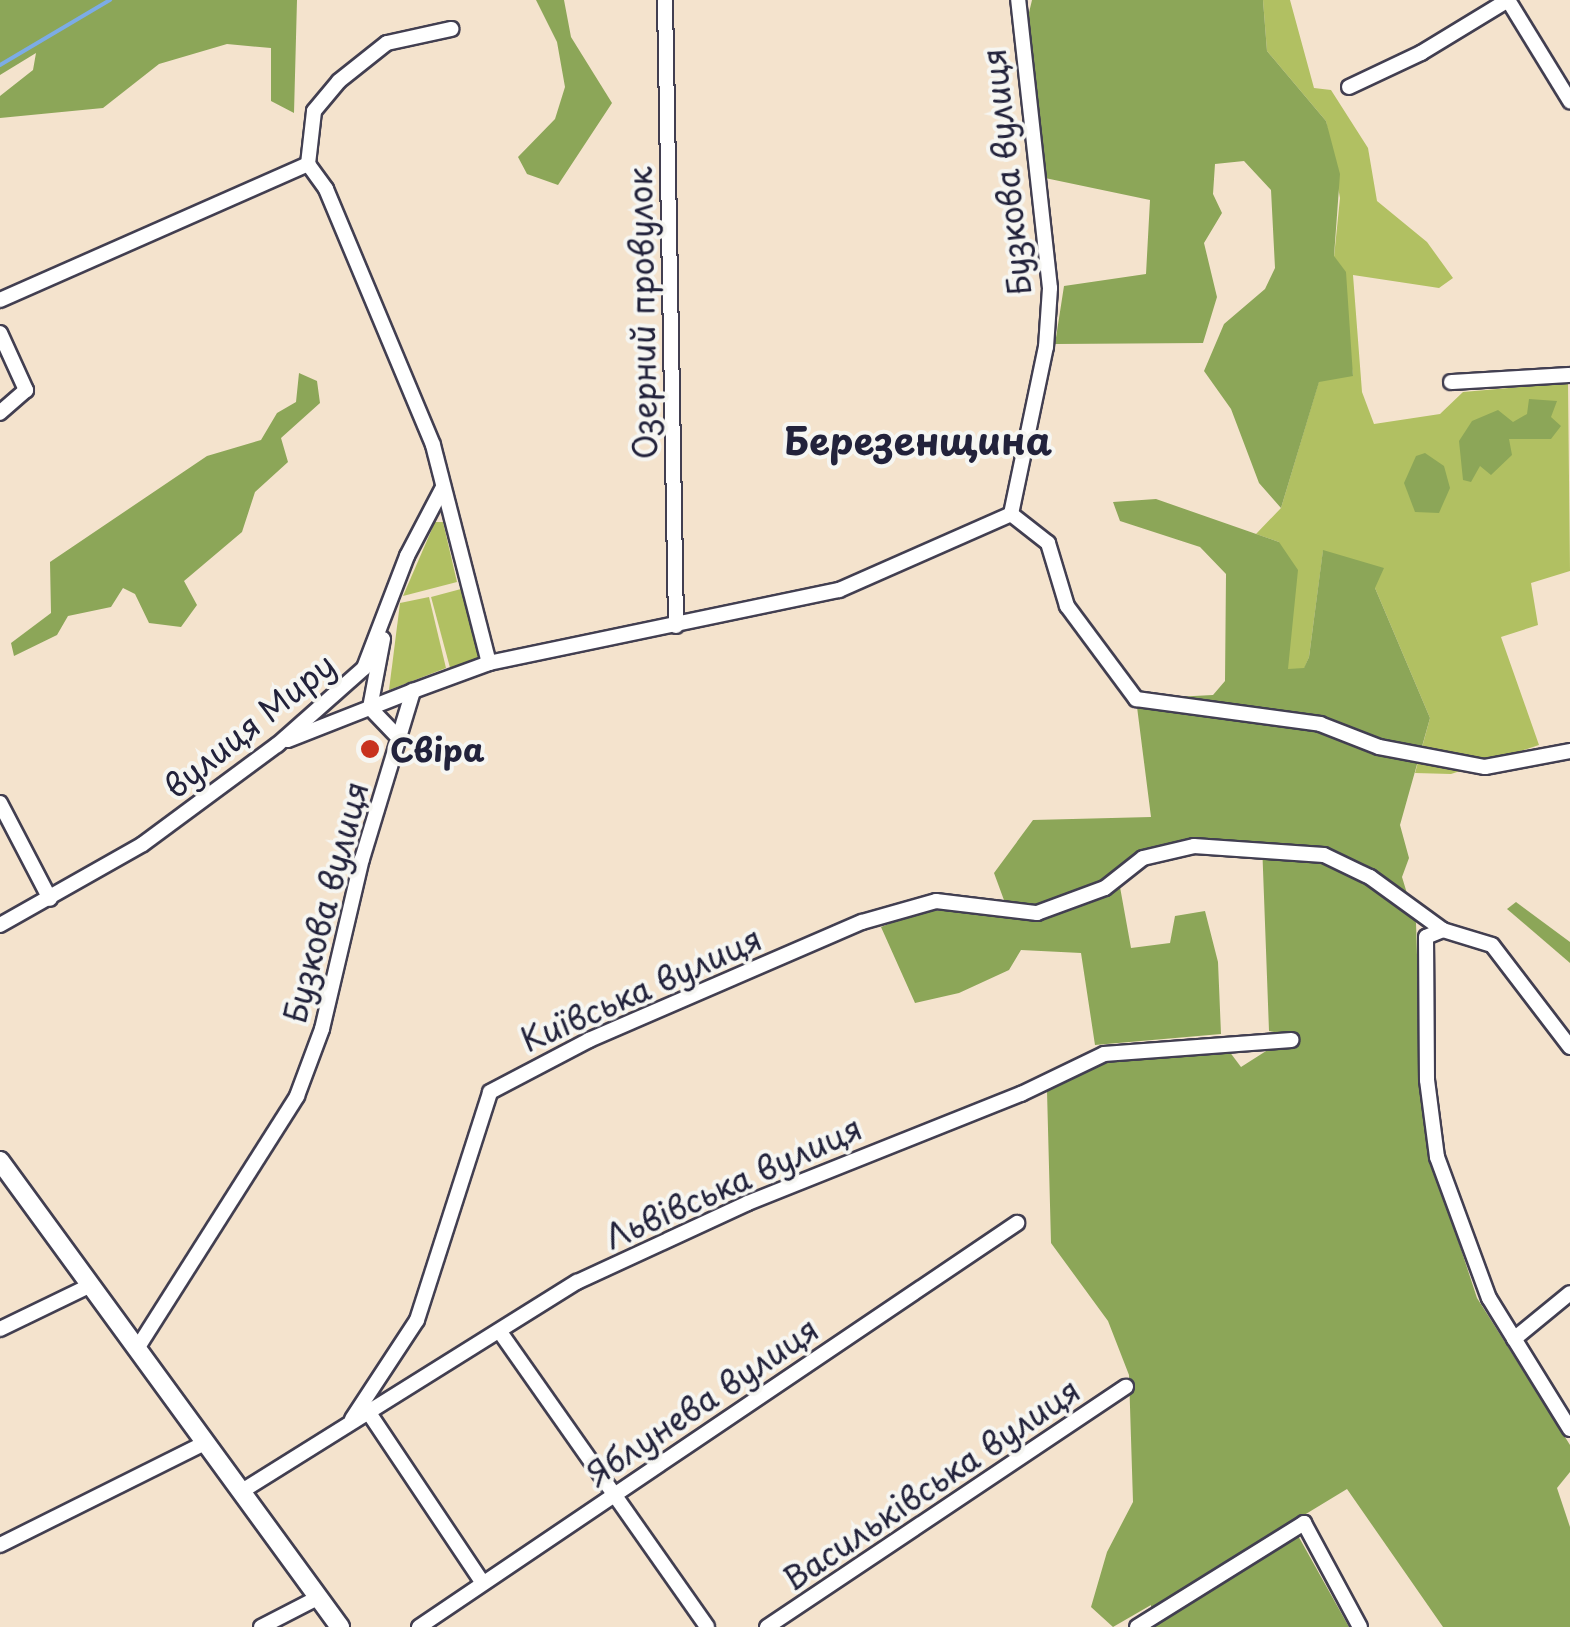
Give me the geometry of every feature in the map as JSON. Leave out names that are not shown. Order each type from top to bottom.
[{"type":"street","name":"Озерний провулок","points":[[665,0],[676,626]]},
{"type":"street","name":"Бузкова вулиця","points":[[1010,514],[1046,347],[1050,288],[1018,0]]},
{"type":"street","points":[[1349,86],[1422,53],[1508,0],[1570,101]]},
{"type":"street","points":[[451,28],[387,44],[339,81],[314,111],[308,164],[326,189],[433,446],[489,663]]},
{"type":"street","points":[[0,300],[308,164]]},
{"type":"street","points":[[0,333],[26,390],[0,413]]},
{"type":"street","points":[[1451,382],[1570,375]]},
{"type":"street","name":"вулиця Миру","points":[[0,924],[143,844],[277,745],[364,668],[386,624],[407,556],[442,489]]},
{"type":"street","points":[[277,745],[489,663],[839,590],[1010,514],[1048,544],[1067,606],[1136,699],[1292,719],[1379,747],[1493,768],[1570,751]]},
{"type":"street","points":[[370,708],[386,624]]},
{"type":"street","name":"Бузкова вулиця","points":[[138,1347],[297,1096],[322,1029],[413,691]]},
{"type":"street","points":[[370,708],[398,738]]},
{"type":"street","points":[[0,803],[50,899]]},
{"type":"street","name":"Київська вулиця","points":[[352,1419],[417,1320],[442,1260],[483,1104],[500,1083],[862,922],[936,901],[1037,913],[1105,888],[1143,858],[1194,846],[1310,851],[1362,872],[1443,930],[1492,945],[1570,1047]]},
{"type":"street","points":[[1443,930],[1426,937],[1423,963],[1437,1157],[1489,1298],[1570,1429]]},
{"type":"street","name":"Львівська вулиця","points":[[242,1491],[577,1282],[748,1203],[1021,1094],[1104,1054],[1290,1040]]},
{"type":"street","points":[[0,1161],[340,1627]]},
{"type":"street","name":"Яблунева вулиця","points":[[420,1627],[1017,1224]]},
{"type":"street","points":[[0,1329],[91,1285]]},
{"type":"street","points":[[1514,1339],[1570,1293]]},
{"type":"street","points":[[500,1332],[611,1495],[708,1627]]},
{"type":"street","name":"Васильківська вулиця","points":[[767,1627],[1126,1386]]},
{"type":"street","points":[[367,1410],[484,1583]]},
{"type":"street","points":[[0,1545],[205,1443]]},
{"type":"street","points":[[1137,1627],[1304,1523],[1360,1627]]},
{"type":"street","points":[[261,1627],[318,1596]]},
{"type":"green space","points":[[0,0],[297,0],[294,113],[271,101],[271,48],[227,44],[159,64],[103,108],[0,118],[0,96],[33,70],[36,53],[0,75]]},
{"type":"green space","points":[[536,0],[564,0],[571,37],[612,103],[558,185],[527,174],[518,157],[555,119],[565,87],[557,42]]},
{"type":"green space","points":[[1032,0],[1263,0],[1267,51],[1326,121],[1340,174],[1334,256],[1346,272],[1353,376],[1319,382],[1281,508],[1259,483],[1231,409],[1204,371],[1224,324],[1265,289],[1275,268],[1271,190],[1244,161],[1215,164],[1213,194],[1222,213],[1204,243],[1217,297],[1203,343],[1055,344],[1064,286],[1146,274],[1150,200],[1045,178],[1027,21]]},
{"type":"green space","points":[[1263,0],[1290,0],[1314,88],[1331,90],[1368,148],[1377,201],[1427,242],[1453,278],[1439,288],[1353,275],[1362,392],[1374,424],[1440,414],[1463,392],[1568,383],[1570,571],[1531,583],[1538,625],[1501,637],[1539,745],[1451,774],[1415,773],[1430,718],[1375,588],[1323,551],[1309,657],[1304,669],[1288,669],[1279,542],[1256,534],[1281,508],[1319,381],[1353,375],[1334,257],[1340,198],[1326,121],[1267,51]]},
{"type":"green space","points":[[299,373],[317,381],[320,403],[281,438],[288,462],[255,492],[242,532],[184,581],[197,605],[181,627],[149,623],[135,594],[123,588],[111,607],[68,616],[57,635],[14,656],[11,643],[51,613],[50,562],[207,456],[261,440],[277,413],[296,402]]},
{"type":"green space","points":[[1529,399],[1557,401],[1551,417],[1561,426],[1551,439],[1509,439],[1512,455],[1491,475],[1480,466],[1471,482],[1463,480],[1459,441],[1472,421],[1498,410],[1513,422],[1527,414]]},
{"type":"green space","points":[[1425,453],[1444,466],[1450,488],[1439,513],[1415,512],[1404,483],[1416,456]]},
{"type":"green space","points":[[1156,499],[1279,542],[1298,570],[1288,669],[1304,668],[1309,657],[1323,550],[1384,568],[1375,588],[1430,718],[1400,825],[1409,858],[1402,877],[1416,923],[1421,1084],[1433,1164],[1477,1298],[1570,1445],[1570,1472],[1557,1488],[1570,1527],[1570,1627],[1443,1627],[1347,1489],[1291,1523],[1349,1627],[1151,1627],[1151,1605],[1113,1627],[1091,1607],[1107,1552],[1133,1502],[1129,1375],[1108,1321],[1051,1243],[1047,1091],[1107,1062],[1229,1051],[1241,1067],[1291,1035],[1269,1031],[1262,843],[1199,841],[1132,858],[1120,887],[1131,948],[1170,943],[1175,916],[1205,911],[1218,962],[1221,1034],[1095,1045],[1081,953],[1021,950],[1009,970],[959,993],[915,1003],[881,927],[922,911],[1008,911],[994,873],[1033,820],[1151,817],[1136,699],[1213,695],[1225,681],[1226,574],[1200,547],[1120,521],[1113,502]]},
{"type":"green space","points":[[435,522],[443,522],[457,582],[403,596]]},
{"type":"green space","points":[[461,589],[480,660],[450,668],[431,597]]},
{"type":"green space","points":[[429,597],[446,668],[389,690],[400,603]]},
{"type":"green space","points":[[1516,902],[1570,942],[1570,963],[1507,909]]},
{"type":"waterway","points":[[0,65],[110,0]]},
{"type":"place","name":"Свіра","points":[[370,749]]},
{"type":"district","name":"Березенщина","points":[[918,440]]}]
